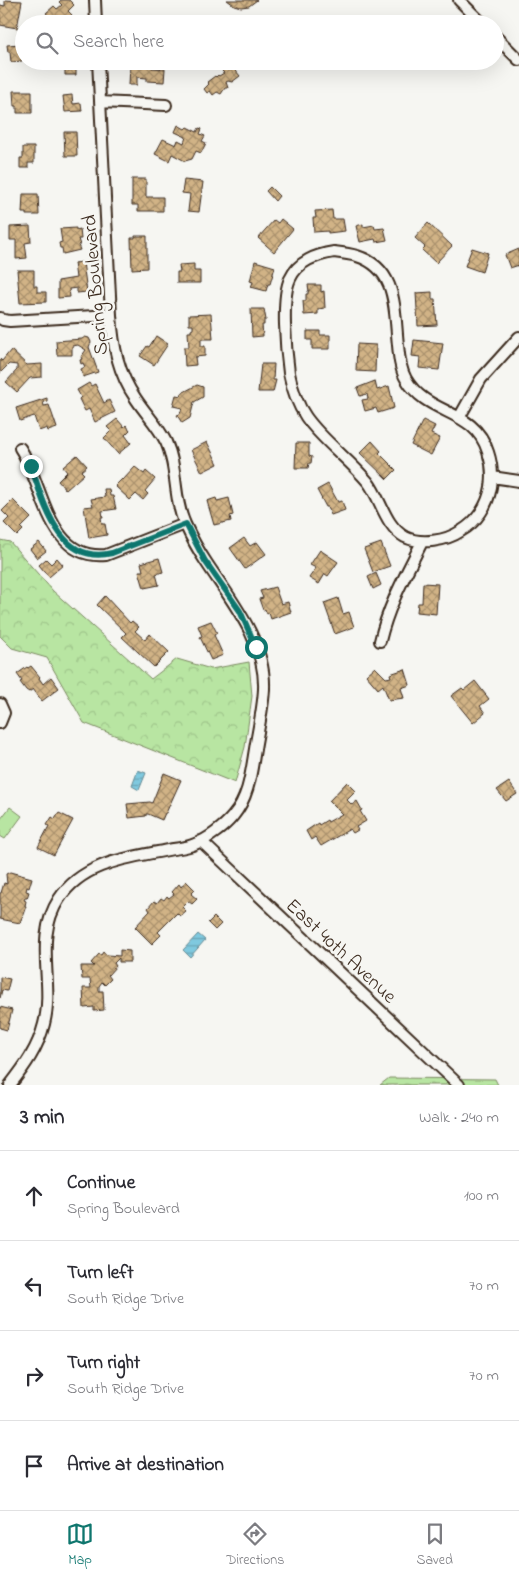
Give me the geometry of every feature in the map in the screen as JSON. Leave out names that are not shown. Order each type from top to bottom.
[{"type":"street","points":[[94,0],[95,15]]},
{"type":"street","points":[[459,0],[474,15]]},
{"type":"street","points":[[504,45],[519,60]]},
{"type":"street","name":"Spring Boulevard","points":[[10,1085],[29,1061],[45,1022],[47,1000],[46,935],[51,915],[59,898],[72,884],[88,872],[104,864],[193,845],[219,829],[233,816],[244,798],[250,776],[264,688],[262,667],[256,647],[240,611],[205,561],[186,524],[177,500],[174,469],[169,450],[159,429],[137,401],[117,360],[112,341],[98,70]]},
{"type":"street","points":[[100,102],[166,105]]},
{"type":"street","points":[[334,252],[357,256],[377,265],[388,278],[392,296],[399,360],[406,379],[432,405],[459,418],[474,428],[485,443],[490,458],[492,477],[486,502],[472,523],[454,535],[422,542],[404,536],[396,530],[367,482],[326,440],[306,416],[296,398],[290,374],[284,299],[290,280],[300,264],[316,255],[334,252]]},
{"type":"street","points":[[0,318],[10,321],[111,315]]},
{"type":"street","points":[[459,418],[481,379],[519,337]]},
{"type":"street","points":[[20,448],[31,466],[52,522],[62,537],[78,549],[94,554],[106,555],[186,524]]},
{"type":"street","points":[[492,477],[519,481]]},
{"type":"street","points":[[380,641],[382,630],[395,596],[422,542]]},
{"type":"street","points":[[0,704],[4,713],[0,723]]},
{"type":"street","name":"East 40th Avenue","points":[[201,841],[459,1085]]},
{"type":"green space","points":[[0,540],[10,542],[53,591],[151,679],[177,659],[211,669],[249,662],[252,696],[245,747],[235,783],[84,723],[47,658],[12,648],[0,636]]},
{"type":"green space","points":[[10,807],[22,816],[5,839],[0,836],[0,820]]},
{"type":"green space","points":[[389,1078],[495,1079],[498,1085],[380,1085]]},
{"type":"water","points":[[138,770],[146,773],[139,790],[132,786]]},
{"type":"water","points":[[198,934],[205,940],[190,957],[183,950]]},
{"type":"building","points":[[5,0],[22,1],[19,15],[15,15],[15,28],[0,25],[0,5],[5,6]]},
{"type":"building","points":[[61,0],[69,0],[74,5],[68,11],[72,15],[48,15],[46,13],[54,6],[57,9],[62,5],[59,2]]},
{"type":"building","points":[[227,0],[257,0],[249,6],[241,7]]},
{"type":"building","points":[[15,44],[15,62],[11,62],[7,45]]},
{"type":"building","points":[[65,70],[76,70],[76,75],[65,75]]},
{"type":"building","points":[[130,70],[165,70],[164,82],[147,81],[147,78],[137,77],[137,85],[129,85]]},
{"type":"building","points":[[235,70],[240,76],[232,82],[226,82],[228,88],[225,88],[221,94],[217,92],[213,95],[210,91],[207,93],[204,89],[209,84],[207,82],[215,76],[224,73],[222,71]]},
{"type":"building","points":[[13,91],[32,91],[32,113],[17,113],[17,106],[14,106]]},
{"type":"building","points":[[72,95],[73,104],[81,103],[82,111],[65,112],[63,96]]},
{"type":"building","points":[[178,125],[197,132],[199,128],[202,129],[200,134],[205,136],[202,141],[206,143],[201,153],[196,151],[192,159],[185,161],[172,154],[169,161],[155,154],[163,139],[176,145],[178,140],[184,143],[186,137],[175,132]]},
{"type":"building","points":[[64,132],[76,132],[77,156],[65,156]]},
{"type":"building","points":[[23,147],[34,147],[34,163],[28,163],[28,168],[20,168],[20,158],[23,158]]},
{"type":"building","points":[[132,179],[146,179],[146,197],[163,197],[163,211],[138,211],[138,205],[132,205]]},
{"type":"building","points":[[184,180],[203,182],[199,212],[188,211],[190,194],[182,193]]},
{"type":"building","points":[[270,187],[279,196],[275,201],[266,191]]},
{"type":"building","points":[[23,194],[38,194],[39,215],[26,215],[26,213],[22,213]]},
{"type":"building","points":[[332,210],[333,219],[343,219],[345,231],[314,232],[313,218],[316,218],[315,211]]},
{"type":"building","points":[[281,219],[293,229],[274,252],[258,238],[274,220],[278,223]]},
{"type":"building","points":[[428,223],[452,246],[436,263],[422,250],[425,247],[415,238]]},
{"type":"building","points":[[363,224],[363,227],[374,225],[375,229],[384,228],[387,240],[376,242],[375,239],[360,242],[356,226]]},
{"type":"building","points":[[30,226],[31,242],[25,243],[27,258],[16,259],[16,240],[10,240],[10,227]]},
{"type":"building","points":[[76,228],[76,230],[80,229],[81,239],[78,239],[80,245],[78,245],[80,250],[63,254],[59,243],[62,242],[60,229]]},
{"type":"building","points":[[135,236],[147,236],[147,268],[132,269],[131,238],[135,238]]},
{"type":"building","points":[[472,248],[488,253],[482,272],[465,266]]},
{"type":"building","points":[[519,249],[519,265],[510,268],[505,255]]},
{"type":"building","points":[[255,261],[275,267],[266,291],[251,287],[253,282],[250,281]]},
{"type":"building","points":[[83,262],[87,292],[77,293],[77,288],[69,289],[70,297],[58,298],[58,281],[76,278],[74,263]]},
{"type":"building","points":[[194,264],[194,271],[200,271],[200,283],[177,283],[177,272],[180,272],[179,265]]},
{"type":"building","points":[[17,270],[34,270],[34,286],[37,286],[37,292],[46,292],[46,302],[20,303]]},
{"type":"building","points":[[308,285],[321,285],[321,292],[324,291],[325,308],[318,309],[318,314],[304,315],[303,301],[306,301],[306,294],[309,291]]},
{"type":"building","points":[[432,292],[432,299],[435,299],[437,325],[418,326],[416,293]]},
{"type":"building","points":[[251,309],[264,309],[266,320],[264,320],[264,325],[262,325],[263,336],[252,337]]},
{"type":"building","points":[[211,314],[213,339],[201,339],[201,346],[205,346],[205,356],[195,357],[196,365],[185,366],[184,347],[189,347],[188,332],[191,332],[193,329],[193,325],[189,325],[189,315]]},
{"type":"building","points":[[307,331],[320,331],[320,335],[330,335],[330,349],[312,349],[312,340],[307,340]]},
{"type":"building","points":[[156,336],[168,344],[154,365],[140,356]]},
{"type":"building","points":[[85,337],[89,338],[91,342],[89,347],[98,372],[83,377],[81,369],[85,367],[83,363],[81,364],[80,360],[86,350],[78,345],[72,346],[72,355],[57,355],[56,341],[82,339]]},
{"type":"building","points":[[414,340],[443,343],[439,370],[419,368],[420,357],[412,356]]},
{"type":"building","points":[[357,344],[376,345],[375,372],[356,371]]},
{"type":"building","points":[[11,350],[27,365],[42,364],[42,377],[30,378],[17,392],[6,382],[17,370],[17,365],[9,364],[0,373],[0,359],[2,361]]},
{"type":"building","points":[[261,364],[274,364],[273,380],[276,380],[273,392],[258,392]]},
{"type":"building","points":[[375,381],[377,390],[389,386],[394,408],[378,413],[376,408],[365,411],[362,400],[368,399],[367,394],[360,396],[357,388]]},
{"type":"building","points":[[89,383],[91,386],[95,384],[104,403],[109,400],[115,412],[95,422],[89,409],[85,411],[77,390]]},
{"type":"building","points":[[197,385],[203,387],[203,397],[194,402],[190,418],[182,423],[177,415],[180,414],[182,408],[173,406],[176,395],[181,396],[182,393]]},
{"type":"building","points":[[47,398],[47,401],[43,402],[44,406],[49,405],[57,428],[48,431],[47,428],[39,431],[34,416],[20,421],[16,408]]},
{"type":"building","points":[[117,419],[124,427],[126,425],[130,430],[125,435],[131,443],[118,454],[104,438],[111,431],[107,427]]},
{"type":"building","points":[[423,420],[435,426],[431,434],[440,438],[431,455],[411,445]]},
{"type":"building","points":[[372,441],[381,451],[379,453],[396,470],[387,479],[360,453]]},
{"type":"building","points":[[207,442],[218,464],[202,472],[191,450]]},
{"type":"building","points":[[296,443],[309,443],[309,456],[312,457],[308,468],[295,468]]},
{"type":"building","points":[[77,455],[87,466],[81,471],[84,474],[66,490],[58,481],[67,472],[63,467]]},
{"type":"building","points":[[135,467],[144,474],[146,471],[155,479],[145,491],[148,494],[143,500],[136,494],[130,500],[115,486]]},
{"type":"building","points":[[328,484],[338,502],[342,501],[345,510],[331,515],[317,490]]},
{"type":"building","points":[[104,489],[109,489],[116,509],[102,511],[102,524],[105,524],[107,535],[89,538],[84,507],[93,506],[91,499],[105,497]]},
{"type":"building","points":[[216,498],[217,501],[229,498],[233,515],[230,516],[231,521],[214,525],[207,501]]},
{"type":"building","points":[[13,500],[31,518],[21,528],[23,530],[17,536],[4,523],[9,518],[2,511]]},
{"type":"building","points":[[244,538],[250,546],[257,542],[266,554],[245,569],[230,548]]},
{"type":"building","points":[[39,542],[46,551],[37,558],[30,549]]},
{"type":"building","points":[[381,543],[390,566],[373,572],[364,549]]},
{"type":"building","points":[[320,550],[338,562],[328,576],[325,574],[319,584],[309,578],[316,568],[310,565]]},
{"type":"building","points":[[57,558],[63,565],[49,577],[39,565],[46,559],[51,564]]},
{"type":"building","points":[[159,558],[163,572],[156,574],[159,585],[144,588],[139,571],[143,571],[141,563]]},
{"type":"building","points":[[376,573],[381,585],[373,589],[368,577]]},
{"type":"building","points":[[423,583],[438,584],[436,614],[417,612],[418,603],[422,603]]},
{"type":"building","points":[[275,587],[281,604],[288,602],[291,612],[271,619],[269,613],[267,614],[265,609],[263,610],[259,599],[263,598],[260,591]]},
{"type":"building","points":[[105,596],[130,623],[132,621],[139,627],[135,631],[145,640],[150,634],[169,652],[154,667],[122,637],[126,633],[97,605]]},
{"type":"building","points":[[338,598],[343,614],[349,612],[354,627],[335,634],[324,603]]},
{"type":"building","points":[[211,621],[217,633],[214,635],[223,655],[211,660],[200,637],[202,636],[198,626]]},
{"type":"building","points":[[31,666],[43,684],[51,677],[59,688],[42,701],[33,689],[29,692],[26,690],[17,674]]},
{"type":"building","points":[[375,667],[386,678],[391,677],[390,674],[405,669],[410,685],[401,688],[404,698],[389,700],[383,685],[378,689],[366,675]]},
{"type":"building","points":[[475,681],[489,699],[480,706],[485,713],[473,723],[451,696],[462,688],[464,690]]},
{"type":"building","points":[[164,773],[181,780],[162,820],[148,814],[146,816],[129,818],[127,804],[152,803]]},
{"type":"building","points":[[347,782],[356,791],[347,800],[352,805],[357,801],[366,821],[356,827],[358,830],[353,833],[350,829],[321,846],[315,837],[311,840],[306,831],[318,823],[319,825],[327,820],[328,822],[342,814],[329,801]]},
{"type":"building","points":[[509,782],[517,794],[506,801],[497,790]]},
{"type":"building","points":[[59,813],[73,820],[54,855],[38,847],[49,826],[47,825],[52,817],[55,819]]},
{"type":"building","points":[[10,872],[32,878],[29,888],[27,887],[26,891],[29,892],[24,900],[26,901],[26,906],[20,923],[0,919],[0,893],[4,883],[7,884],[6,874]]},
{"type":"building","points":[[186,881],[195,890],[191,894],[197,899],[192,904],[188,901],[182,907],[186,911],[180,916],[177,913],[158,932],[161,935],[152,944],[135,927],[150,911],[148,908],[154,901],[157,903],[161,898],[164,900],[167,896],[169,898],[174,894],[172,892],[179,884],[181,887]]},
{"type":"building","points":[[214,917],[221,924],[215,930],[208,923]]},
{"type":"building","points":[[120,950],[130,951],[130,962],[119,962],[119,958],[114,963],[116,966],[108,975],[111,979],[105,985],[102,982],[99,986],[99,991],[103,991],[104,1010],[94,1011],[94,1007],[84,1008],[83,988],[91,988],[90,979],[82,979],[81,966],[94,966],[91,963],[103,952],[107,955],[120,956]]},
{"type":"building","points":[[0,977],[10,979],[7,991],[2,990],[0,998]]},
{"type":"building","points":[[0,1007],[12,1010],[7,1030],[0,1028]]},
{"type":"route","points":[[31,466],[56,530],[69,544],[86,552],[106,555],[186,524],[205,561],[240,611],[256,647]]}]
